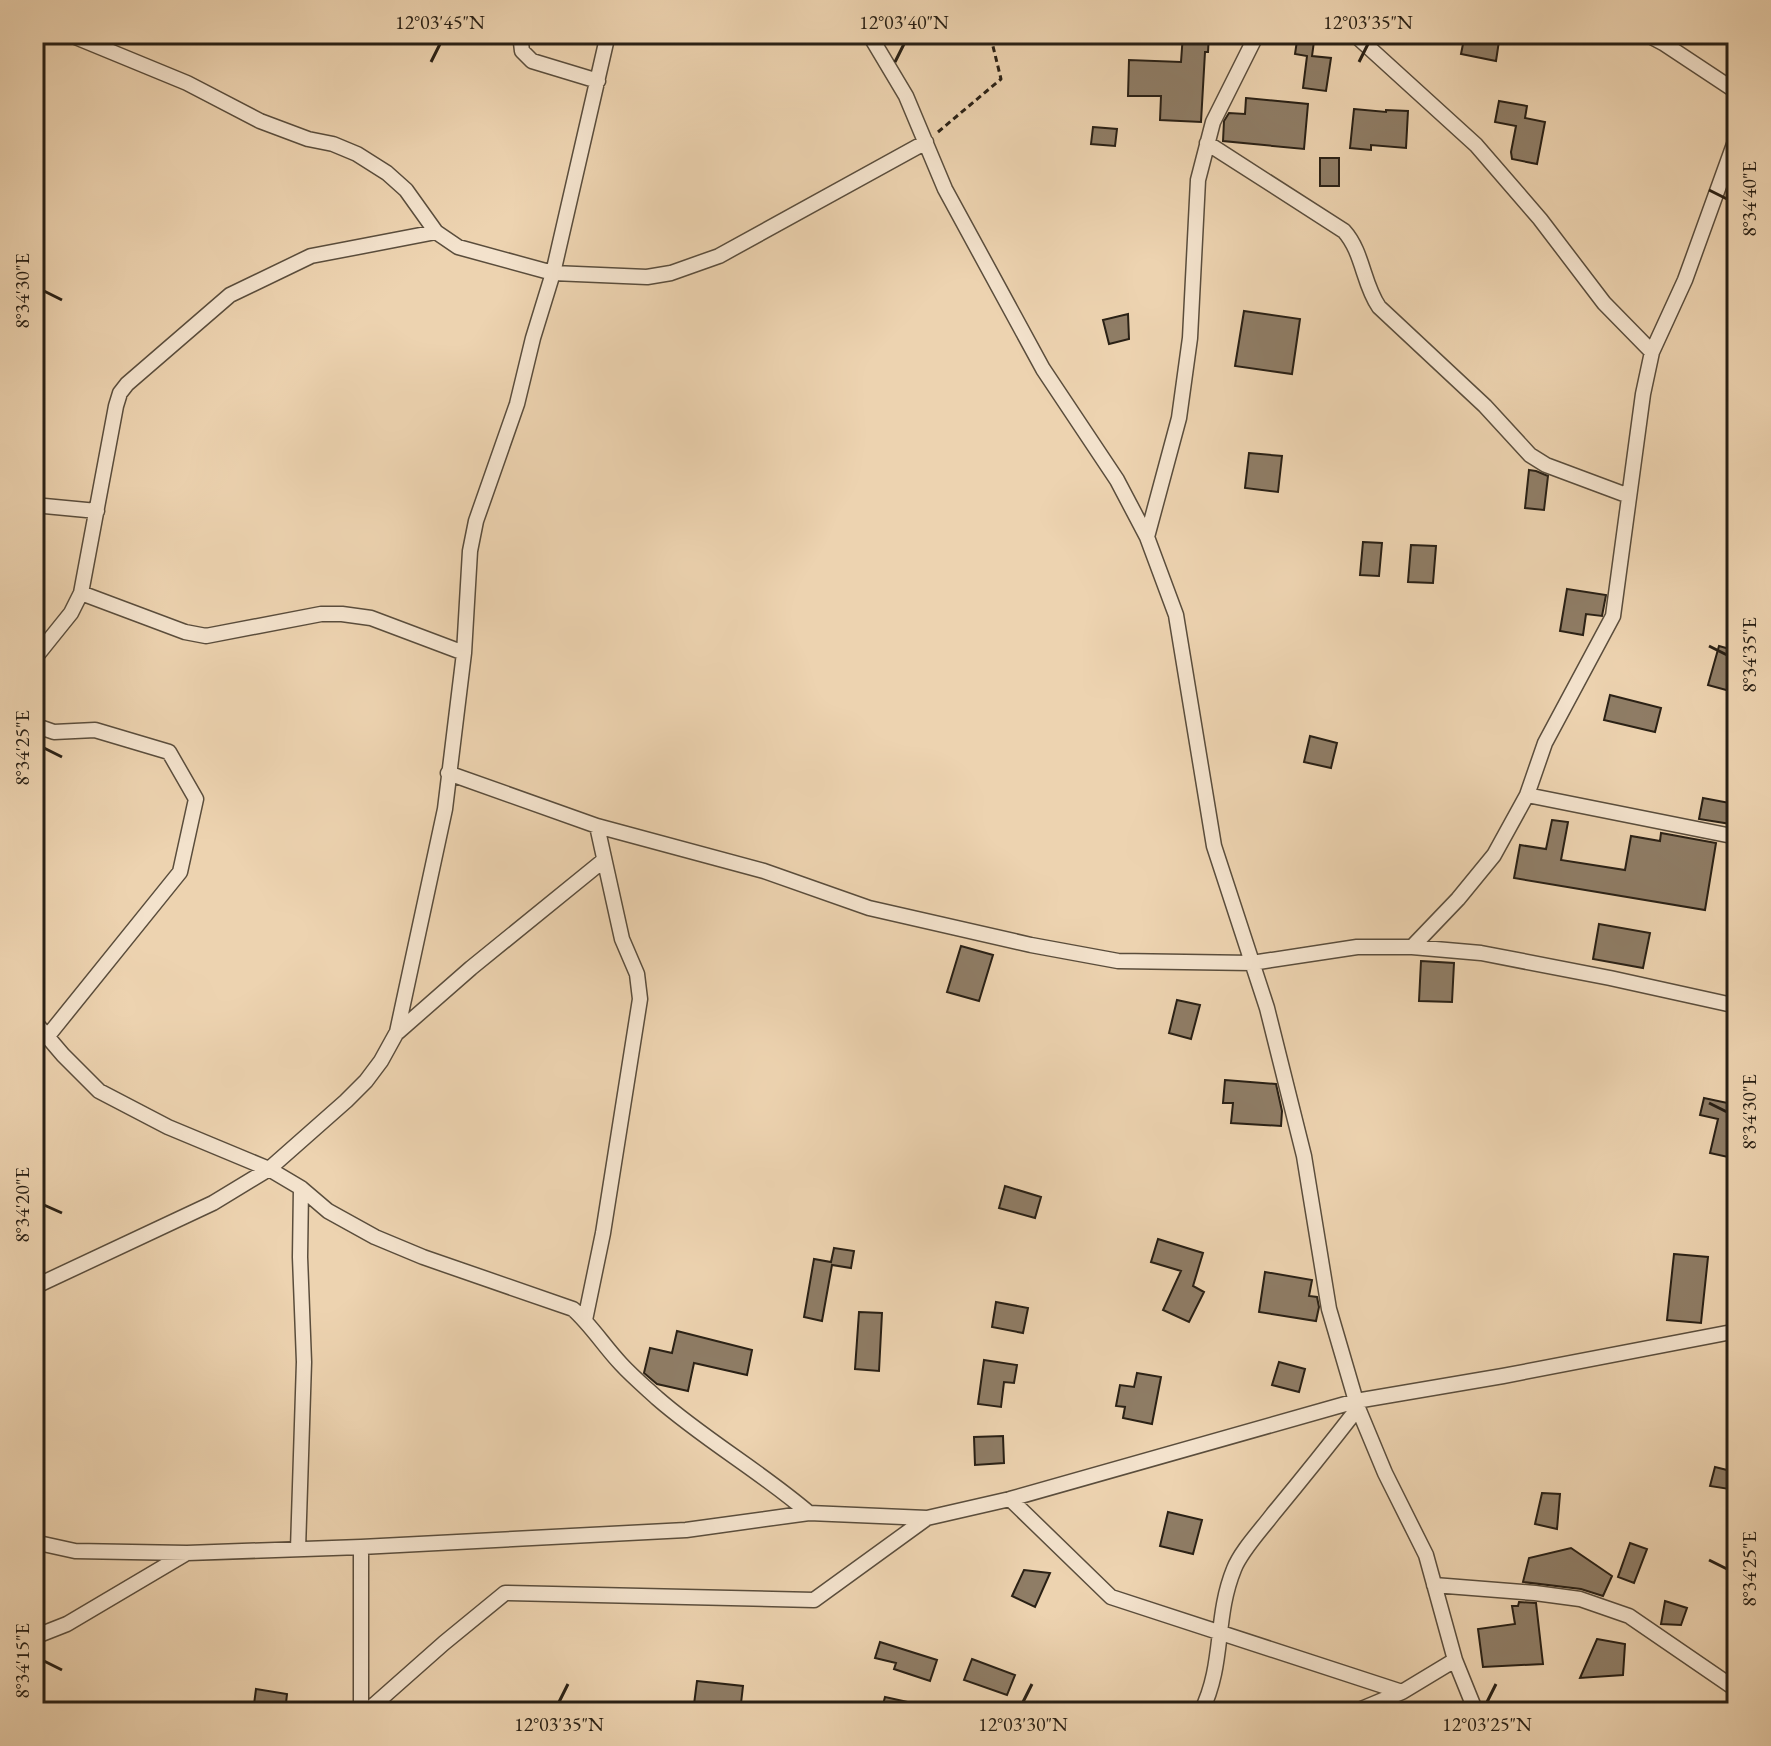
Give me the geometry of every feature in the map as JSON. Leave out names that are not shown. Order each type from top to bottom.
[{"type":"street","points":[[68,34],[187,83],[260,121],[357,154],[387,173],[406,190],[436,232],[458,247],[553,273],[647,277],[694,265],[719,256],[926,142]]},
{"type":"street","points":[[520,34],[522,51],[532,61],[598,81]]},
{"type":"street","points":[[34,1287],[213,1203],[269,1169],[366,1081],[397,1032],[445,809],[464,653],[470,551],[476,521],[517,404],[553,273],[608,34]]},
{"type":"street","points":[[869,34],[906,96],[945,189],[1043,369],[1117,480],[1147,537],[1176,615],[1214,846],[1267,1008],[1304,1156],[1329,1309],[1357,1404],[1385,1473],[1426,1555],[1455,1660],[1476,1712]]},
{"type":"street","points":[[1147,537],[1179,418],[1190,338],[1198,180],[1213,122],[1257,34]]},
{"type":"street","points":[[1354,34],[1476,145],[1540,219],[1604,303],[1652,352]]},
{"type":"street","points":[[1646,34],[1737,92]]},
{"type":"street","points":[[1412,947],[1458,899],[1494,855],[1527,795],[1545,743],[1613,616],[1643,394],[1652,352],[1685,280],[1737,136]]},
{"type":"street","points":[[1207,143],[1344,231],[1351,240],[1372,297],[1379,307],[1485,406],[1530,455],[1546,465],[1629,496]]},
{"type":"street","points":[[34,659],[71,613],[81,593],[120,393],[127,384],[230,295],[311,256],[436,232]]},
{"type":"street","points":[[34,505],[97,511]]},
{"type":"street","points":[[81,593],[185,632],[206,636],[321,614],[342,614],[371,618],[464,653]]},
{"type":"street","points":[[34,725],[54,732],[95,730],[169,752],[196,799],[180,872],[47,1037]]},
{"type":"street","points":[[448,773],[597,826],[764,871],[869,908],[1031,945],[1118,961],[1252,963],[1357,947],[1412,947],[1481,953],[1737,1006]]},
{"type":"street","points":[[1527,795],[1737,837]]},
{"type":"street","points":[[585,1320],[603,1233],[640,999],[637,974],[622,939],[597,826]]},
{"type":"street","points":[[397,1032],[604,860]]},
{"type":"street","points":[[34,1021],[99,1091],[168,1127],[269,1169],[301,1188],[328,1211],[375,1237],[573,1309],[620,1363],[658,1398],[775,1484],[809,1513]]},
{"type":"street","points":[[298,1549],[304,1362],[301,1188]]},
{"type":"street","points":[[34,1542],[75,1551],[187,1553],[686,1530],[809,1513],[927,1518],[1010,1499],[1357,1404],[1737,1331]]},
{"type":"street","points":[[1201,1712],[1210,1694],[1217,1664],[1222,1605],[1235,1566],[1357,1404]]},
{"type":"street","points":[[1010,1499],[1111,1597],[1402,1692]]},
{"type":"street","points":[[363,1712],[505,1593],[814,1600],[927,1518]]},
{"type":"street","points":[[361,1547],[363,1712]]},
{"type":"street","points":[[34,1637],[67,1624],[187,1553]]},
{"type":"street","points":[[1434,1585],[1580,1599],[1629,1616],[1737,1690]]},
{"type":"street","points":[[1354,1712],[1402,1692],[1455,1660]]},
{"type":"path","points":[[926,142],[1001,79],[990,34]]},
{"type":"building","points":[[1183,34],[1209,34],[1201,122],[1160,120],[1161,96],[1128,96],[1129,60],[1181,62]]},
{"type":"building","points":[[1298,34],[1315,34],[1312,56],[1331,58],[1326,91],[1303,88],[1307,56],[1295,54]]},
{"type":"building","points":[[1465,34],[1499,41],[1496,61],[1461,54]]},
{"type":"building","points":[[1246,98],[1308,104],[1304,149],[1223,141],[1224,121],[1229,113],[1245,114]]},
{"type":"building","points":[[1499,101],[1527,106],[1525,118],[1545,122],[1537,164],[1512,159],[1516,126],[1495,122]]},
{"type":"building","points":[[1354,109],[1408,111],[1406,148],[1371,145],[1371,150],[1350,148]]},
{"type":"building","points":[[1093,127],[1117,129],[1115,146],[1091,144]]},
{"type":"building","points":[[1320,158],[1339,158],[1339,186],[1320,186]]},
{"type":"building","points":[[1244,311],[1300,319],[1292,374],[1235,366]]},
{"type":"building","points":[[1128,314],[1129,339],[1109,344],[1103,320]]},
{"type":"building","points":[[1249,453],[1282,456],[1278,492],[1245,488]]},
{"type":"building","points":[[1529,470],[1548,476],[1544,510],[1525,508]]},
{"type":"building","points":[[1363,542],[1382,543],[1379,576],[1360,575]]},
{"type":"building","points":[[1411,545],[1436,546],[1433,583],[1408,582]]},
{"type":"building","points":[[1567,589],[1606,595],[1602,616],[1586,614],[1583,635],[1560,631]]},
{"type":"building","points":[[1719,646],[1737,651],[1737,693],[1708,685]]},
{"type":"building","points":[[1610,695],[1661,708],[1655,732],[1604,720]]},
{"type":"building","points":[[1310,736],[1337,743],[1331,768],[1304,762]]},
{"type":"building","points":[[1703,798],[1735,804],[1731,824],[1699,819]]},
{"type":"building","points":[[1552,820],[1568,822],[1561,860],[1625,870],[1631,836],[1660,841],[1661,833],[1716,843],[1705,910],[1514,878],[1520,845],[1546,849]]},
{"type":"building","points":[[1599,924],[1650,933],[1643,968],[1593,959]]},
{"type":"building","points":[[961,946],[993,955],[979,1001],[947,992]]},
{"type":"building","points":[[1421,961],[1454,963],[1452,1002],[1419,1001]]},
{"type":"building","points":[[1177,1000],[1200,1005],[1191,1039],[1169,1033]]},
{"type":"building","points":[[1225,1080],[1276,1084],[1282,1111],[1281,1126],[1231,1123],[1233,1103],[1223,1103]]},
{"type":"building","points":[[1704,1098],[1737,1105],[1737,1159],[1710,1153],[1718,1119],[1700,1115]]},
{"type":"building","points":[[1005,1186],[1041,1197],[1035,1218],[999,1208]]},
{"type":"building","points":[[1158,1239],[1203,1253],[1193,1286],[1204,1292],[1189,1322],[1163,1310],[1181,1271],[1151,1262]]},
{"type":"building","points":[[834,1248],[854,1251],[851,1268],[832,1265],[822,1321],[804,1317],[814,1259],[831,1262]]},
{"type":"building","points":[[1674,1254],[1708,1257],[1701,1323],[1667,1320]]},
{"type":"building","points":[[1265,1272],[1312,1280],[1309,1296],[1317,1297],[1319,1307],[1316,1321],[1259,1312]]},
{"type":"building","points":[[996,1302],[1028,1308],[1023,1333],[992,1327]]},
{"type":"building","points":[[859,1312],[882,1313],[879,1371],[855,1369]]},
{"type":"building","points":[[677,1331],[752,1350],[747,1375],[694,1363],[688,1391],[657,1384],[644,1373],[650,1348],[672,1353]]},
{"type":"building","points":[[984,1360],[1017,1365],[1014,1383],[1004,1382],[1001,1407],[978,1404]]},
{"type":"building","points":[[1279,1362],[1305,1369],[1299,1392],[1272,1385]]},
{"type":"building","points":[[1137,1373],[1161,1377],[1152,1424],[1123,1418],[1125,1407],[1116,1406],[1120,1385],[1134,1387]]},
{"type":"building","points":[[1003,1436],[1004,1463],[975,1465],[974,1437]]},
{"type":"building","points":[[1715,1467],[1735,1472],[1729,1489],[1710,1486]]},
{"type":"building","points":[[1542,1493],[1560,1494],[1557,1529],[1535,1524]]},
{"type":"building","points":[[1168,1512],[1202,1520],[1193,1554],[1160,1546]]},
{"type":"building","points":[[1630,1543],[1647,1549],[1634,1583],[1618,1577]]},
{"type":"building","points":[[1571,1548],[1612,1576],[1603,1596],[1581,1589],[1523,1582],[1529,1558]]},
{"type":"building","points":[[1024,1570],[1050,1573],[1035,1607],[1012,1596]]},
{"type":"building","points":[[1665,1601],[1687,1608],[1681,1625],[1661,1624]]},
{"type":"building","points":[[1519,1602],[1536,1603],[1543,1664],[1483,1667],[1478,1629],[1515,1624],[1512,1606],[1518,1606]]},
{"type":"building","points":[[1597,1639],[1625,1644],[1623,1675],[1580,1678]]},
{"type":"building","points":[[880,1642],[937,1660],[930,1681],[894,1669],[896,1663],[875,1658]]},
{"type":"building","points":[[972,1659],[1015,1675],[1007,1695],[964,1680]]},
{"type":"building","points":[[697,1681],[743,1686],[740,1712],[693,1712]]},
{"type":"building","points":[[256,1689],[287,1694],[285,1712],[253,1712]]},
{"type":"building","points":[[885,1697],[926,1706],[926,1712],[881,1712]]}]
